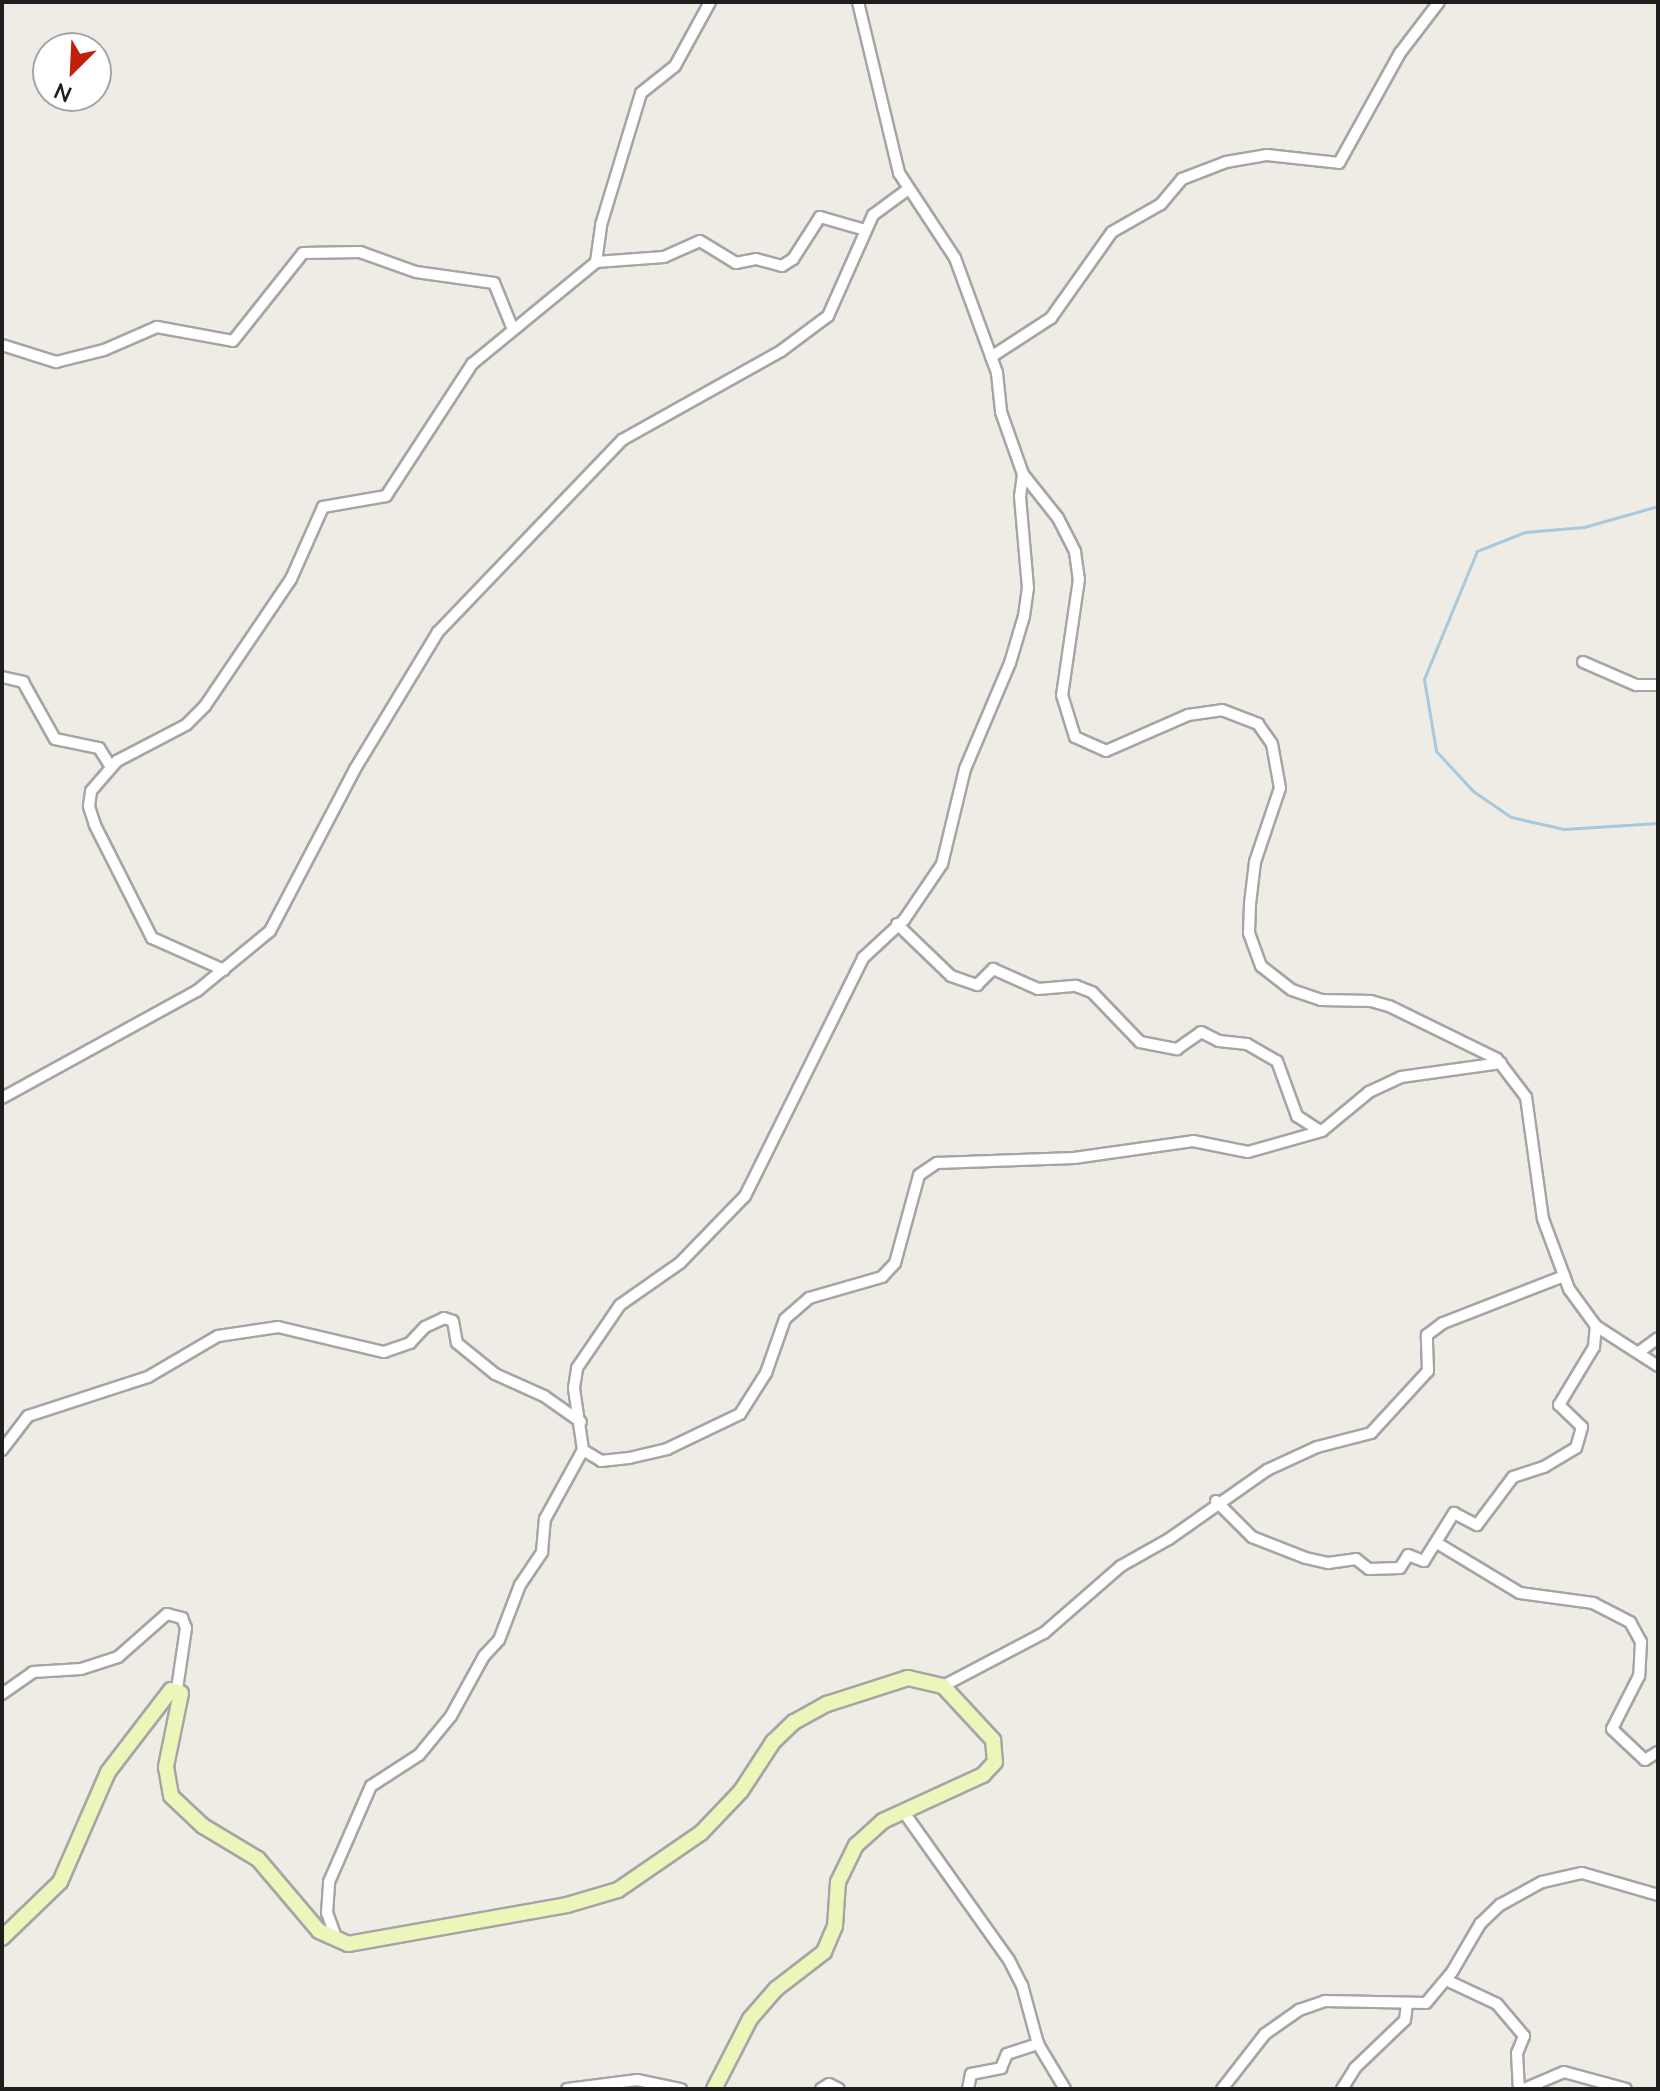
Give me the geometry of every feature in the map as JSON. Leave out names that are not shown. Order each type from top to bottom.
[{"type":"main road","points":[[2,1938],[60,1882],[113,1764],[171,1690],[177,1689],[181,1704],[165,1775],[171,1796],[203,1826],[248,1850],[319,1931],[338,1942],[567,1905],[618,1890],[701,1833],[741,1791],[773,1742],[794,1722],[827,1704],[908,1678],[943,1686],[993,1740],[995,1762],[983,1775],[903,1811],[856,1845],[838,1882],[835,1926],[824,1952],[776,1989],[750,2019],[714,2089]]},
{"type":"street","points":[[224,970],[164,947],[140,921],[89,806],[91,791],[111,767],[186,725],[205,706],[291,579],[323,507],[386,496],[472,364],[512,327],[574,285],[596,262],[601,225],[641,93],[675,66],[710,2]]},
{"type":"street","points":[[858,2],[907,190],[955,258],[991,357],[1001,412],[1023,474],[1058,518],[1078,567],[1062,695],[1078,740],[1106,751],[1158,725],[1222,710],[1258,724],[1272,744],[1279,799],[1255,862],[1250,904],[1249,933],[1261,966],[1292,990],[1321,1000],[1371,1001],[1389,1006],[1478,1046],[1501,1063],[1526,1097],[1543,1219],[1564,1276],[1596,1326],[1658,1366]]},
{"type":"street","points":[[991,357],[1051,318],[1112,232],[1161,204],[1182,179],[1226,162],[1267,155],[1339,163],[1400,53],[1439,2]]},
{"type":"street","points":[[2,1098],[197,991],[270,931],[355,769],[438,632],[622,440],[781,351],[828,316],[846,286],[865,230],[879,207],[907,190]]},
{"type":"street","points":[[596,262],[664,257],[700,241],[736,263],[756,259],[782,266],[793,259],[820,217],[865,230]]},
{"type":"street","points":[[2,345],[56,362],[104,350],[157,327],[233,341],[303,253],[360,252],[416,272],[494,283],[512,327]]},
{"type":"street","points":[[338,1942],[327,1913],[329,1882],[371,1786],[419,1755],[499,1640],[520,1585],[542,1552],[541,1533],[551,1504],[583,1450],[574,1388],[577,1368],[599,1330],[620,1305],[691,1253],[745,1196],[863,958],[921,899],[942,864],[965,769],[1010,663],[1024,616],[1028,588],[1020,496],[1023,474]]},
{"type":"street","points":[[1583,662],[1636,685],[1658,686]]},
{"type":"street","points":[[2,677],[23,682],[55,739],[99,748],[111,767]]},
{"type":"street","points":[[897,924],[951,976],[977,985],[993,969],[1038,989],[1076,986],[1092,992],[1140,1042],[1177,1049],[1201,1032],[1219,1041],[1247,1044],[1277,1061],[1297,1116],[1322,1131]]},
{"type":"street","points":[[583,1450],[601,1461],[629,1458],[667,1449],[740,1414],[766,1373],[785,1319],[809,1298],[882,1277],[895,1263],[919,1175],[937,1163],[1074,1158],[1193,1141],[1248,1152],[1322,1131],[1369,1092],[1401,1077],[1501,1063]]},
{"type":"street","points":[[943,1686],[1044,1633],[1121,1566],[1169,1539],[1216,1501],[1317,1447],[1371,1433],[1428,1371],[1427,1335],[1516,1291],[1564,1276]]},
{"type":"street","points":[[2,1450],[28,1416],[148,1377],[218,1336],[278,1327],[384,1352],[410,1343],[425,1327],[444,1318],[453,1321],[457,1343],[495,1374],[544,1396],[581,1422]]},
{"type":"street","points":[[1216,1501],[1252,1537],[1328,1563],[1356,1559],[1369,1569],[1400,1568],[1408,1555],[1428,1559],[1454,1513],[1477,1525],[1513,1477],[1544,1467],[1576,1448],[1582,1427],[1559,1405],[1594,1347],[1596,1326]]},
{"type":"street","points":[[1639,1352],[1658,1338]]},
{"type":"street","points":[[1437,1543],[1520,1593],[1593,1603],[1630,1622],[1641,1642],[1639,1676],[1612,1729],[1645,1760],[1658,1752]]},
{"type":"street","points":[[2,1694],[33,1672],[81,1669],[118,1657],[167,1614],[182,1618],[186,1628],[177,1689]]},
{"type":"street","points":[[903,1811],[1009,1960],[1022,1985],[1038,2044],[1065,2089]]},
{"type":"street","points":[[1222,2089],[1265,2034],[1299,2010],[1325,2001],[1426,2003],[1446,1980],[1480,1924],[1500,1905],[1542,1882],[1582,1873],[1658,1895]]},
{"type":"street","points":[[1446,1980],[1497,2004],[1524,2036],[1517,2053],[1521,2089],[1564,2072],[1626,2089]]},
{"type":"street","points":[[1342,2089],[1355,2068],[1405,2020],[1407,2004]]},
{"type":"street","points":[[968,2089],[971,2074],[1001,2068],[1007,2054],[1038,2044]]},
{"type":"street","points":[[567,2089],[637,2080],[681,2089]]},
{"type":"street","points":[[821,2089],[829,2084],[839,2089]]},
{"type":"waterway","points":[[1658,506],[1584,527],[1525,532],[1477,551],[1424,679],[1436,751],[1473,791],[1511,817],[1564,829],[1658,823]]}]
